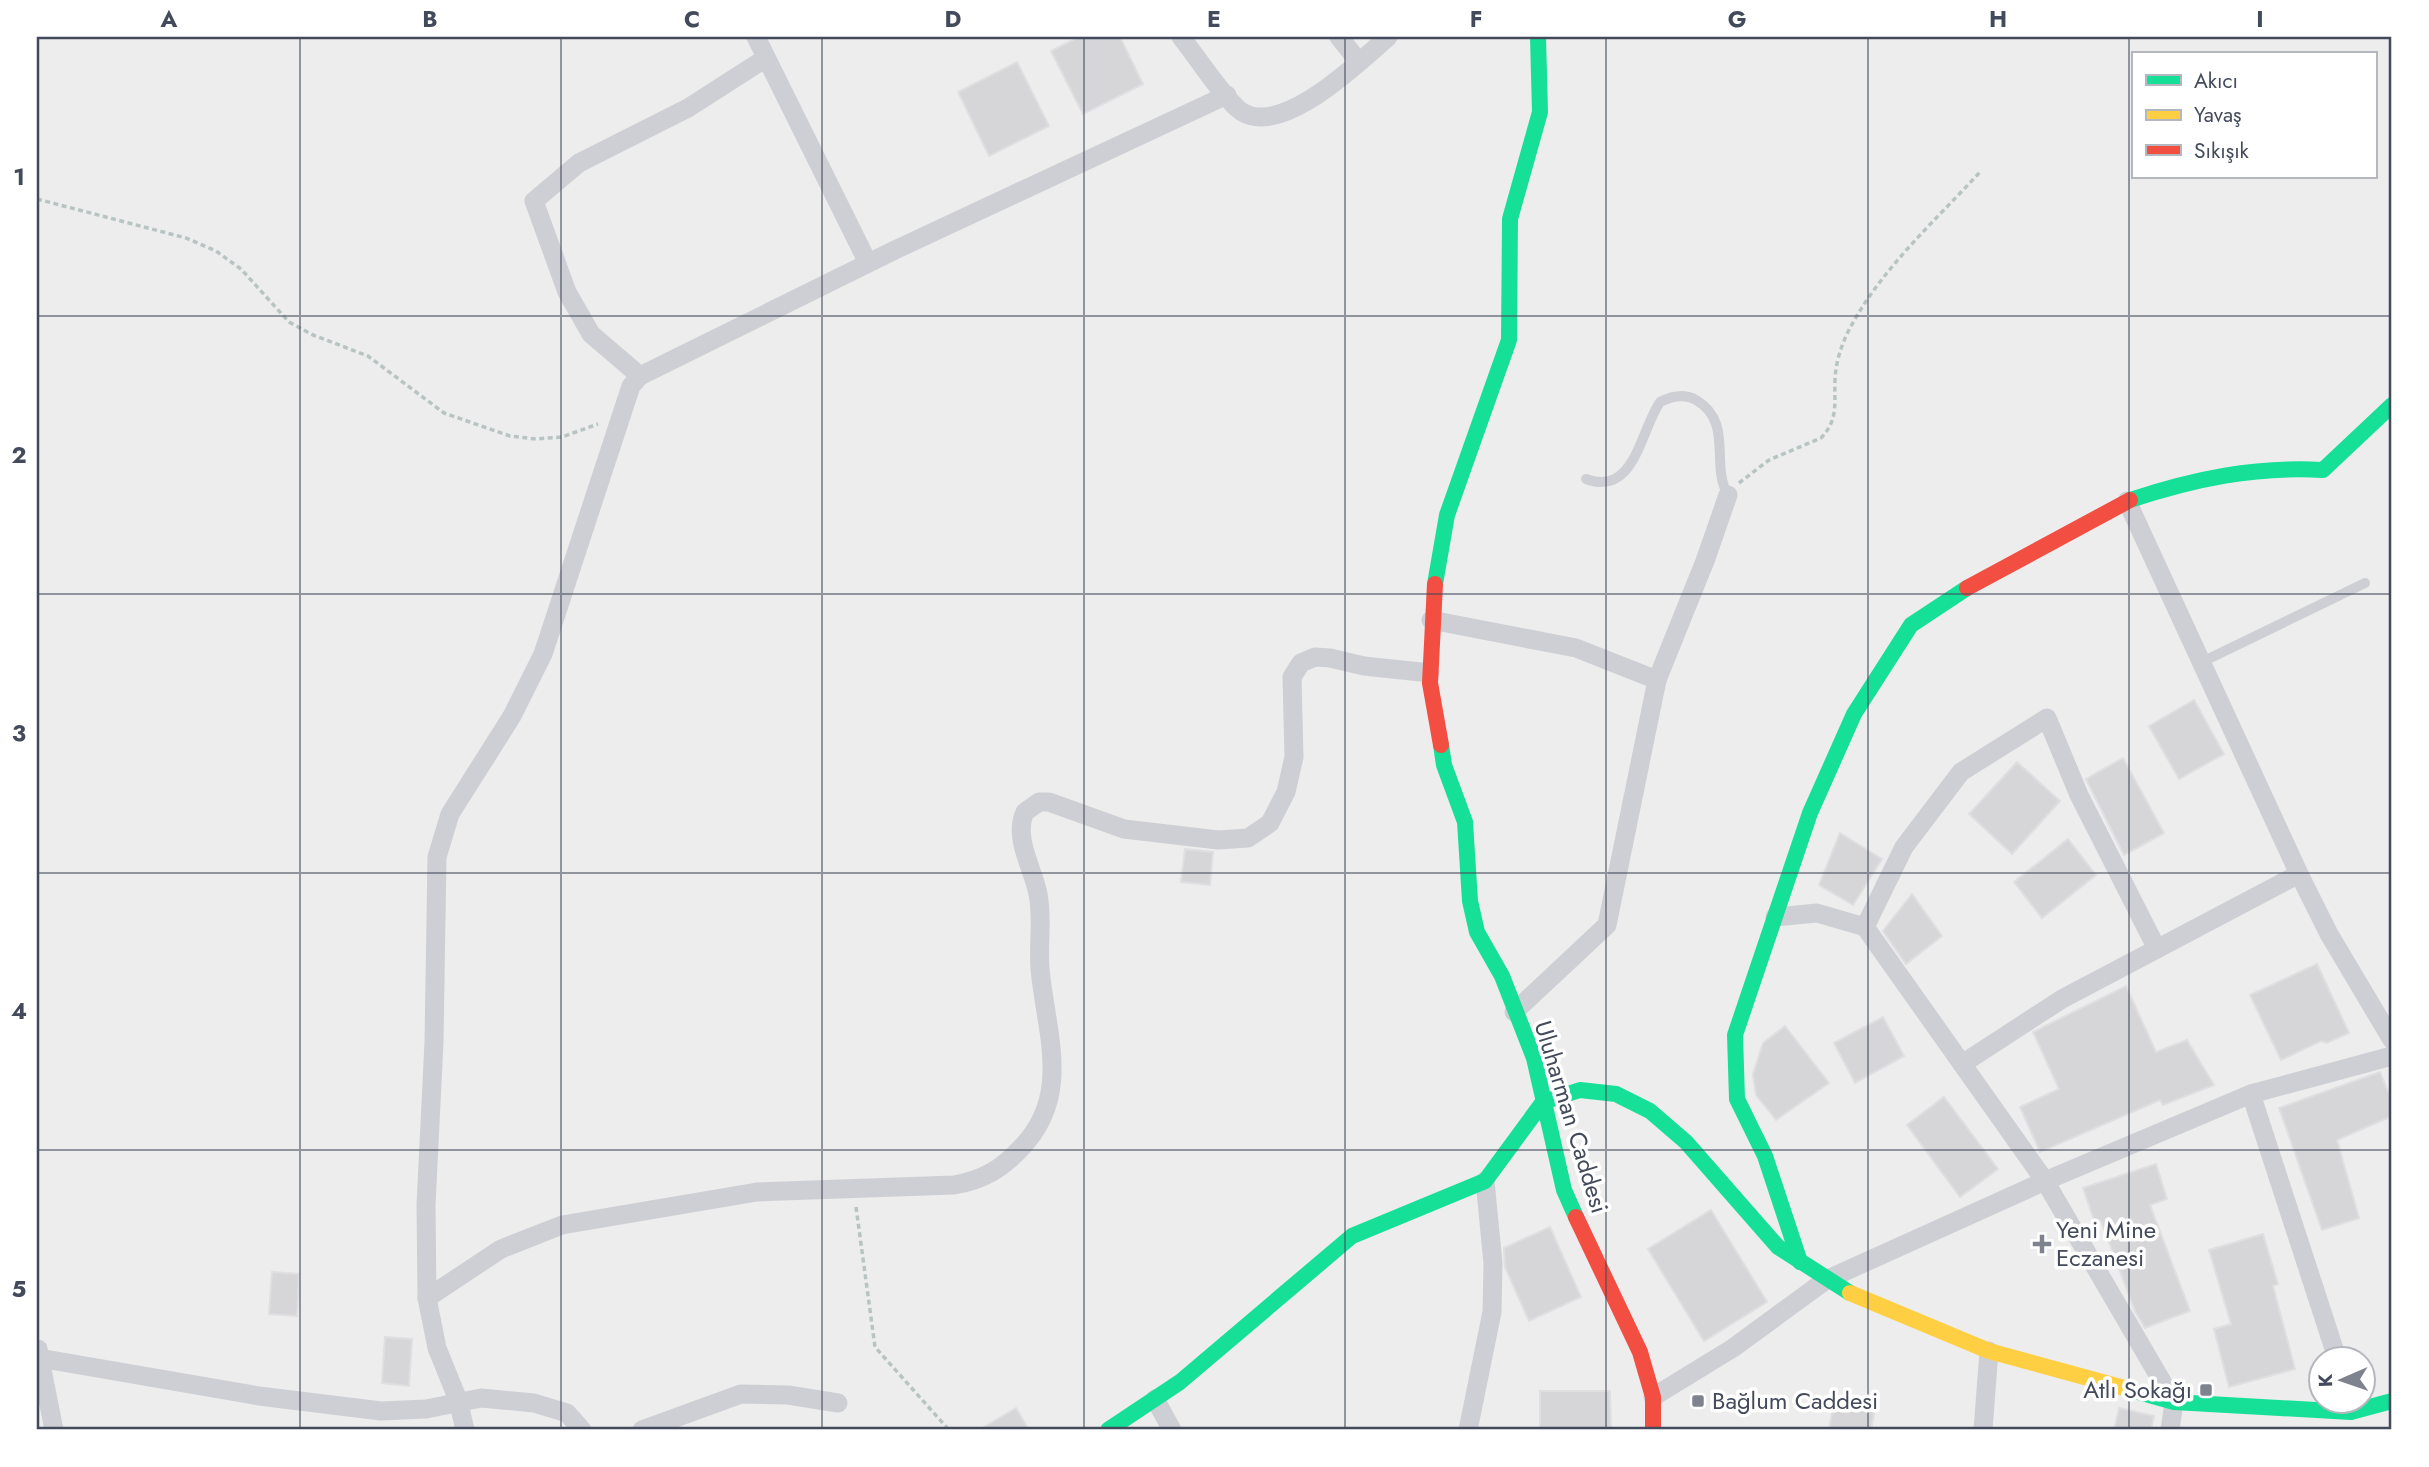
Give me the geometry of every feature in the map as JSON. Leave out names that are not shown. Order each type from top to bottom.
[{"type":"street","points":[[756,37],[868,263]]},
{"type":"street","points":[[1181,37],[1242,111],[1266,117],[1291,112],[1388,37]]},
{"type":"street","points":[[1339,37],[1359,62]]},
{"type":"street","name":"Uluharman Caddesi","points":[[1538,37],[1540,112],[1510,219],[1509,340],[1451,497],[1431,620],[1430,673],[1444,765],[1465,822],[1472,917],[1488,955],[1502,976],[1534,1058],[1564,1190],[1605,1284],[1640,1352],[1653,1397],[1653,1430]]},
{"type":"street","points":[[640,376],[591,334],[567,292],[534,201],[579,163],[688,108],[766,58]]},
{"type":"street","points":[[465,1430],[458,1400],[438,1348],[427,1298],[426,1205],[434,1042],[435,872],[438,849],[450,814],[512,716],[543,654],[628,393],[640,376],[868,263],[1227,95]]},
{"type":"street","points":[[1800,1262],[1765,1156],[1737,1099],[1735,1035],[1810,813],[1854,714],[1911,625],[1988,573],[2127,501],[2190,480],[2287,468],[2323,470],[2392,405]]},
{"type":"street","points":[[1514,1012],[1607,925],[1657,680],[1705,561],[1728,495]]},
{"type":"street","points":[[2127,501],[2299,874],[2329,934],[2392,1040]]},
{"type":"street","points":[[1431,620],[1576,648],[1657,680]]},
{"type":"street","points":[[427,1298],[501,1249],[562,1225],[757,1192],[972,1182],[1000,1169],[1031,1139],[1041,1123],[1052,1091],[1054,1072],[1040,970],[1039,899],[1020,832],[1021,820],[1031,806],[1049,802],[1105,824],[1147,833],[1235,842],[1248,838],[1270,823],[1286,792],[1294,757],[1291,685],[1292,677],[1301,663],[1315,657],[1330,658],[1364,666],[1430,673]]},
{"type":"street","points":[[1865,927],[1904,847],[1961,772],[2047,718],[2079,795],[2157,949]]},
{"type":"street","points":[[1962,1064],[2062,999],[2299,874]]},
{"type":"street","points":[[1775,917],[1817,913],[1865,927],[2045,1181],[2174,1402],[2170,1430]]},
{"type":"street","points":[[1653,1397],[1734,1348],[1826,1280],[2045,1181],[2250,1094],[2392,1056]]},
{"type":"street","points":[[1108,1430],[1155,1399],[1286,1294],[1352,1236],[1485,1181],[1543,1102],[1580,1090],[1616,1094],[1650,1111],[1686,1142],[1778,1247],[1839,1289],[1989,1351],[2174,1402],[2306,1411]]},
{"type":"street","points":[[2250,1094],[2332,1344]]},
{"type":"street","points":[[1468,1430],[1492,1312],[1493,1264],[1485,1181]]},
{"type":"street","points":[[1983,1430],[1989,1351]]},
{"type":"street","points":[[54,1430],[38,1352],[260,1396],[381,1411],[426,1409],[458,1400],[481,1398],[557,1408],[567,1413],[582,1430]]},
{"type":"street","points":[[642,1430],[741,1394],[788,1395],[838,1403]]},
{"type":"street","points":[[1155,1399],[1172,1430]]},
{"type":"lane","points":[[1586,479],[1603,483],[1625,473],[1660,402],[1685,396],[1701,403],[1717,425],[1723,484],[1728,495]]},
{"type":"lane","points":[[2202,662],[2365,583]]},
{"type":"path","points":[[1728,495],[1758,467],[1821,438],[1827,432],[1835,415],[1838,363],[1857,315],[1885,275],[1980,172]]},
{"type":"path","points":[[37,199],[186,238],[216,251],[246,275],[289,323],[368,356],[444,413],[510,436],[536,439],[562,437],[596,425],[618,423]]},
{"type":"path","points":[[853,1188],[875,1347],[949,1430]]},
{"type":"building","points":[[1079,37],[1120,37],[1143,84],[1083,114],[1051,51]]},
{"type":"building","points":[[1017,62],[1049,126],[989,156],[958,92]]},
{"type":"building","points":[[2194,700],[2224,754],[2179,779],[2149,726]]},
{"type":"building","points":[[2123,758],[2164,833],[2124,855],[2086,779]]},
{"type":"building","points":[[2017,762],[2060,801],[2012,854],[1969,814]]},
{"type":"building","points":[[1840,833],[1882,859],[1853,905],[1819,885]]},
{"type":"building","points":[[2068,839],[2096,875],[2042,918],[2014,882]]},
{"type":"building","points":[[1185,849],[1213,852],[1210,885],[1181,882]]},
{"type":"building","points":[[1912,894],[1942,936],[1906,964],[1883,931]]},
{"type":"building","points":[[2317,964],[2349,1033],[2327,1043],[2321,1041],[2281,1060],[2250,995]]},
{"type":"building","points":[[2126,986],[2156,1052],[2187,1040],[2214,1085],[2163,1105],[2160,1100],[2040,1152],[2020,1107],[2059,1089],[2033,1032]]},
{"type":"building","points":[[1883,1017],[1904,1056],[1855,1083],[1834,1043]]},
{"type":"building","points":[[1785,1026],[1829,1083],[1776,1120],[1756,1095],[1753,1074],[1763,1043]]},
{"type":"building","points":[[2380,1072],[2392,1102],[2392,1116],[2337,1140],[2359,1218],[2322,1230],[2279,1108]]},
{"type":"building","points":[[1944,1097],[1998,1169],[1960,1197],[1907,1125]]},
{"type":"building","points":[[2156,1164],[2167,1199],[2150,1205],[2190,1311],[2145,1328],[2135,1311],[2101,1221],[2095,1223],[2083,1188]]},
{"type":"building","points":[[1711,1210],[1767,1302],[1704,1341],[1648,1249]]},
{"type":"building","points":[[1550,1227],[1581,1297],[1529,1321],[1505,1267],[1504,1248]]},
{"type":"building","points":[[2263,1234],[2278,1284],[2273,1286],[2295,1369],[2229,1387],[2214,1329],[2231,1324],[2209,1250]]},
{"type":"building","points":[[272,1272],[299,1274],[297,1316],[269,1314]]},
{"type":"building","points":[[385,1337],[412,1339],[409,1386],[382,1383]]},
{"type":"building","points":[[1540,1391],[1610,1391],[1611,1430],[1540,1430]]},
{"type":"building","points":[[1834,1401],[1875,1408],[1871,1430],[1829,1430]]},
{"type":"building","points":[[1016,1408],[1029,1430],[979,1430]]},
{"type":"building","points":[[2119,1408],[2154,1416],[2151,1430],[2114,1430]]},
{"type":"traffic: fast","points":[[1435,584],[1447,515],[1509,340],[1510,219],[1540,112],[1538,37]]},
{"type":"traffic: fast","points":[[2130,500],[2201,480],[2249,472],[2323,470],[2392,405]]},
{"type":"traffic: fast","points":[[1800,1262],[1765,1156],[1737,1099],[1735,1035],[1810,813],[1854,714],[1911,625],[1967,588]]},
{"type":"traffic: fast","points":[[1441,745],[1444,765],[1465,822],[1470,901],[1477,932],[1502,976],[1534,1058],[1564,1190],[1576,1217]]},
{"type":"traffic: fast","points":[[1108,1430],[1180,1382],[1352,1236],[1485,1181],[1543,1102],[1580,1090],[1616,1094],[1650,1111],[1686,1142],[1778,1247],[1850,1293]]},
{"type":"traffic: fast","points":[[2128,1389],[2174,1402],[2351,1412],[2392,1401]]},
{"type":"traffic: slow","points":[[1850,1293],[1989,1351],[2128,1389]]},
{"type":"traffic: jam","points":[[1967,588],[2130,500]]},
{"type":"traffic: jam","points":[[1435,584],[1430,683],[1441,745]]},
{"type":"traffic: jam","points":[[1576,1217],[1640,1352],[1653,1397],[1653,1430]]},
{"type":"place","name":"Yeni Mine Eczanesi","points":[[2042,1244]]},
{"type":"place","name":"Atlı Sokağı","points":[[2206,1390]]},
{"type":"place","name":"Bağlum Caddesi","points":[[1698,1401]]}]
